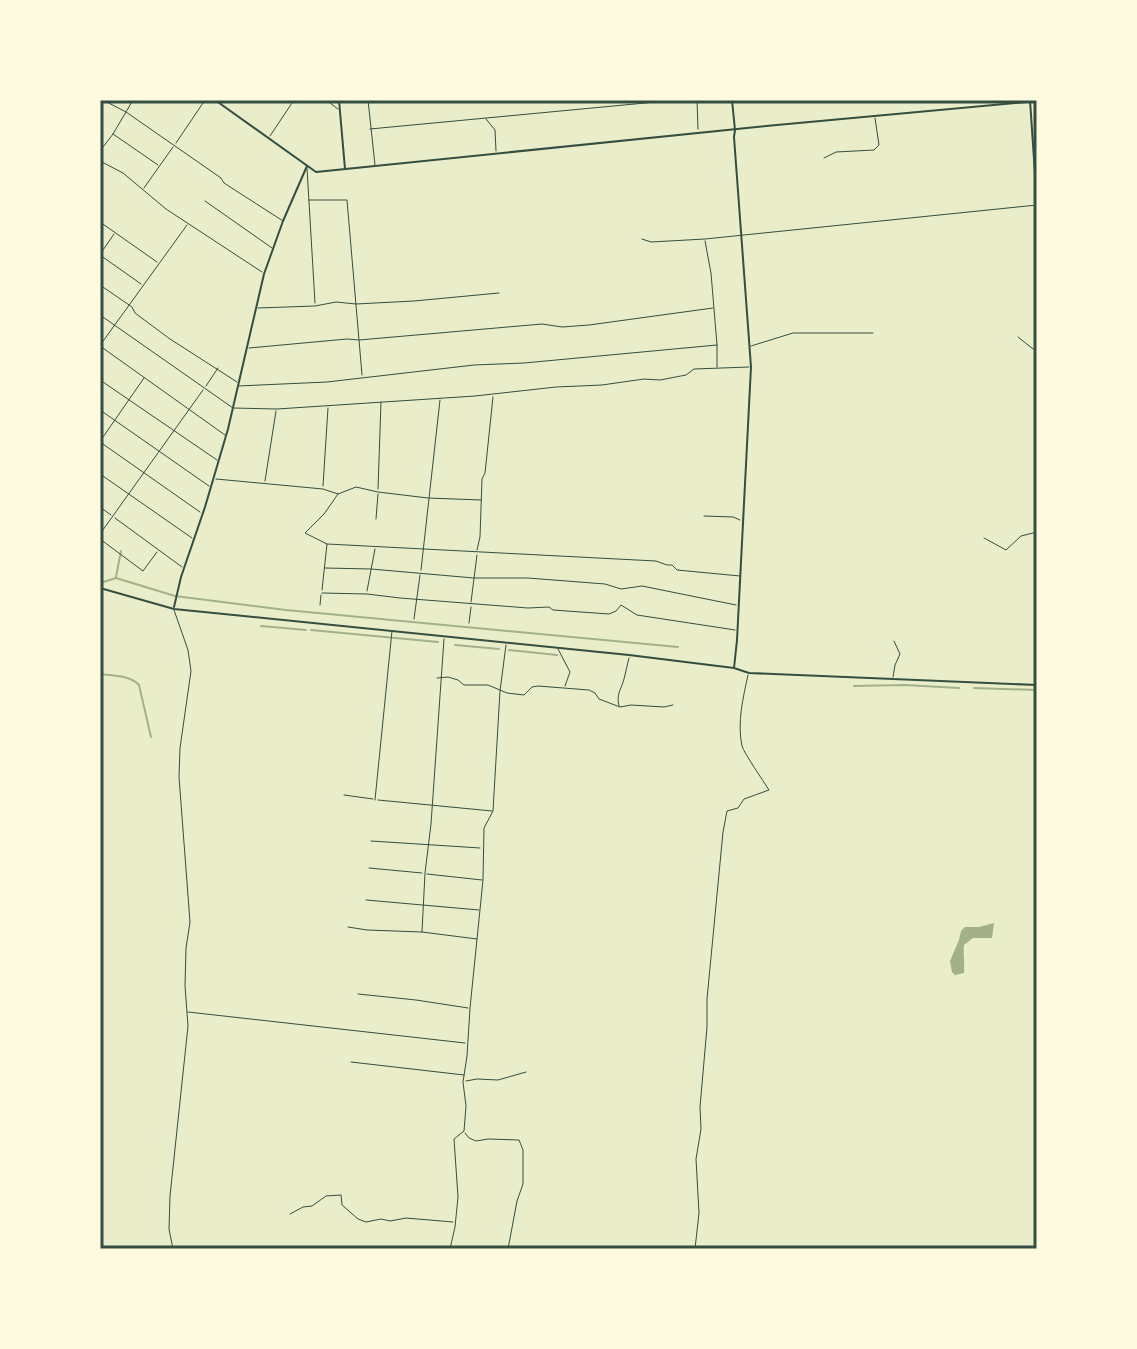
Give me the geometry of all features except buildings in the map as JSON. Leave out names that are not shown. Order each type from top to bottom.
[{"type":"street","points":[[103,100],[126,112],[224,183],[283,221]]},
{"type":"street","points":[[100,151],[133,100]]},
{"type":"street","points":[[143,190],[205,100]]},
{"type":"street","points":[[215,100],[316,172],[1037,101]]},
{"type":"street","points":[[268,138],[294,100]]},
{"type":"street","points":[[326,100],[340,111]]},
{"type":"street","points":[[339,100],[345,170]]},
{"type":"street","points":[[368,100],[375,167]]},
{"type":"street","points":[[370,129],[677,100]]},
{"type":"street","points":[[697,100],[699,134]]},
{"type":"street","points":[[732,100],[740,235],[751,346],[734,668]]},
{"type":"street","points":[[642,239],[651,242],[705,239],[1037,204],[1030,101]]},
{"type":"street","points":[[824,158],[836,152],[874,150],[879,145],[875,116]]},
{"type":"street","points":[[485,118],[495,130],[496,154]]},
{"type":"street","points":[[113,134],[160,167]]},
{"type":"street","points":[[100,161],[128,177],[188,223],[264,274]]},
{"type":"street","points":[[307,166],[315,306]]},
{"type":"street","points":[[173,1249],[169,1229],[170,1196],[184,1048],[188,1037],[185,986],[190,922],[179,777],[191,664],[174,609],[226,436],[264,274],[307,166]]},
{"type":"street","points":[[309,200],[347,200],[362,378]]},
{"type":"street","points":[[205,201],[274,250]]},
{"type":"street","points":[[100,222],[159,264]]},
{"type":"street","points":[[188,223],[100,346],[226,436]]},
{"type":"street","points":[[115,233],[100,255],[143,285]]},
{"type":"street","points":[[705,239],[711,273],[717,367]]},
{"type":"street","points":[[100,285],[162,334],[238,384],[327,382],[474,365],[717,345]]},
{"type":"street","points":[[256,308],[315,306],[336,302],[414,301],[499,293]]},
{"type":"street","points":[[246,348],[542,324],[562,327],[589,325],[713,308]]},
{"type":"street","points":[[100,315],[233,408],[277,409],[494,394],[660,380],[686,375],[694,369],[751,367]]},
{"type":"street","points":[[751,346],[793,333],[873,333]]},
{"type":"street","points":[[1018,337],[1037,352]]},
{"type":"street","points":[[100,534],[218,368]]},
{"type":"street","points":[[145,377],[100,442],[203,514]]},
{"type":"street","points":[[100,380],[219,461]]},
{"type":"street","points":[[469,623],[494,394]]},
{"type":"street","points":[[414,619],[440,398]]},
{"type":"street","points":[[376,519],[381,402]]},
{"type":"street","points":[[323,489],[328,406]]},
{"type":"street","points":[[265,484],[277,409]]},
{"type":"street","points":[[100,410],[211,487]]},
{"type":"street","points":[[100,474],[194,540]]},
{"type":"street","points":[[214,478],[323,489],[338,494]]},
{"type":"street","points":[[481,500],[428,498],[356,487],[338,494],[305,533],[327,544],[656,561],[672,565],[677,570],[740,576]]},
{"type":"street","points":[[100,507],[184,568]]},
{"type":"street","points":[[704,516],[733,517],[743,521]]},
{"type":"street","points":[[984,538],[1006,550],[1021,536],[1037,532]]},
{"type":"street","points":[[100,539],[143,571],[159,550]]},
{"type":"street","points":[[320,605],[327,544]]},
{"type":"street","points":[[367,594],[375,547]]},
{"type":"street","points":[[325,568],[474,578],[528,578],[605,584],[621,589],[642,586],[739,606]]},
{"type":"street","points":[[100,588],[174,609],[629,655],[734,668],[749,673],[1037,685]]},
{"type":"street","points":[[322,593],[549,607],[553,610],[609,614],[621,605],[637,615],[738,630]]},
{"type":"street","points":[[375,800],[392,631]]},
{"type":"street","points":[[422,932],[444,636]]},
{"type":"street","points":[[893,680],[900,654],[894,641]]},
{"type":"street","points":[[507,642],[500,691],[493,811],[484,828],[483,880],[463,1082],[466,1106],[464,1131],[469,1138],[476,1141],[519,1140],[523,1150],[523,1184],[508,1249]]},
{"type":"street","points":[[558,649],[570,672],[563,688]]},
{"type":"street","points":[[620,707],[618,691],[623,683],[629,655]]},
{"type":"street","points":[[695,1249],[699,1213],[696,1159],[701,1129],[707,989],[723,832],[727,811],[738,808],[744,799],[769,790],[743,751],[740,726],[749,673]]},
{"type":"street","points":[[437,678],[458,680],[464,685],[488,685],[500,691],[524,695],[532,687],[538,686],[589,690],[599,699],[620,707],[673,705]]},
{"type":"street","points":[[344,795],[493,811]]},
{"type":"street","points":[[371,841],[483,849]]},
{"type":"street","points":[[369,868],[483,880]]},
{"type":"street","points":[[366,900],[480,910]]},
{"type":"street","points":[[348,927],[478,939]]},
{"type":"street","points":[[358,994],[470,1008]]},
{"type":"street","points":[[188,1012],[468,1043]]},
{"type":"street","points":[[351,1062],[464,1075]]},
{"type":"street","points":[[463,1082],[502,1080],[526,1072]]},
{"type":"street","points":[[450,1249],[458,1197],[454,1139],[464,1131]]},
{"type":"street","points":[[290,1214],[312,1206],[324,1197],[341,1195],[342,1205],[366,1222],[406,1218],[455,1222]]},
{"type":"shaded area","points":[[994,923],[992,938],[973,938],[964,945],[964,973],[955,975],[950,961],[961,931],[965,927]]},
{"type":"waterway","points":[[116,577],[121,551]]},
{"type":"waterway","points":[[100,583],[116,578],[175,596],[286,610],[678,647]]},
{"type":"waterway","points":[[261,626],[306,630]]},
{"type":"waterway","points":[[311,630],[438,642]]},
{"type":"waterway","points":[[455,645],[499,649]]},
{"type":"waterway","points":[[509,650],[557,655]]},
{"type":"waterway","points":[[100,674],[126,678],[139,685],[151,737]]},
{"type":"waterway","points":[[854,686],[959,688]]},
{"type":"waterway","points":[[974,688],[1037,690]]}]
